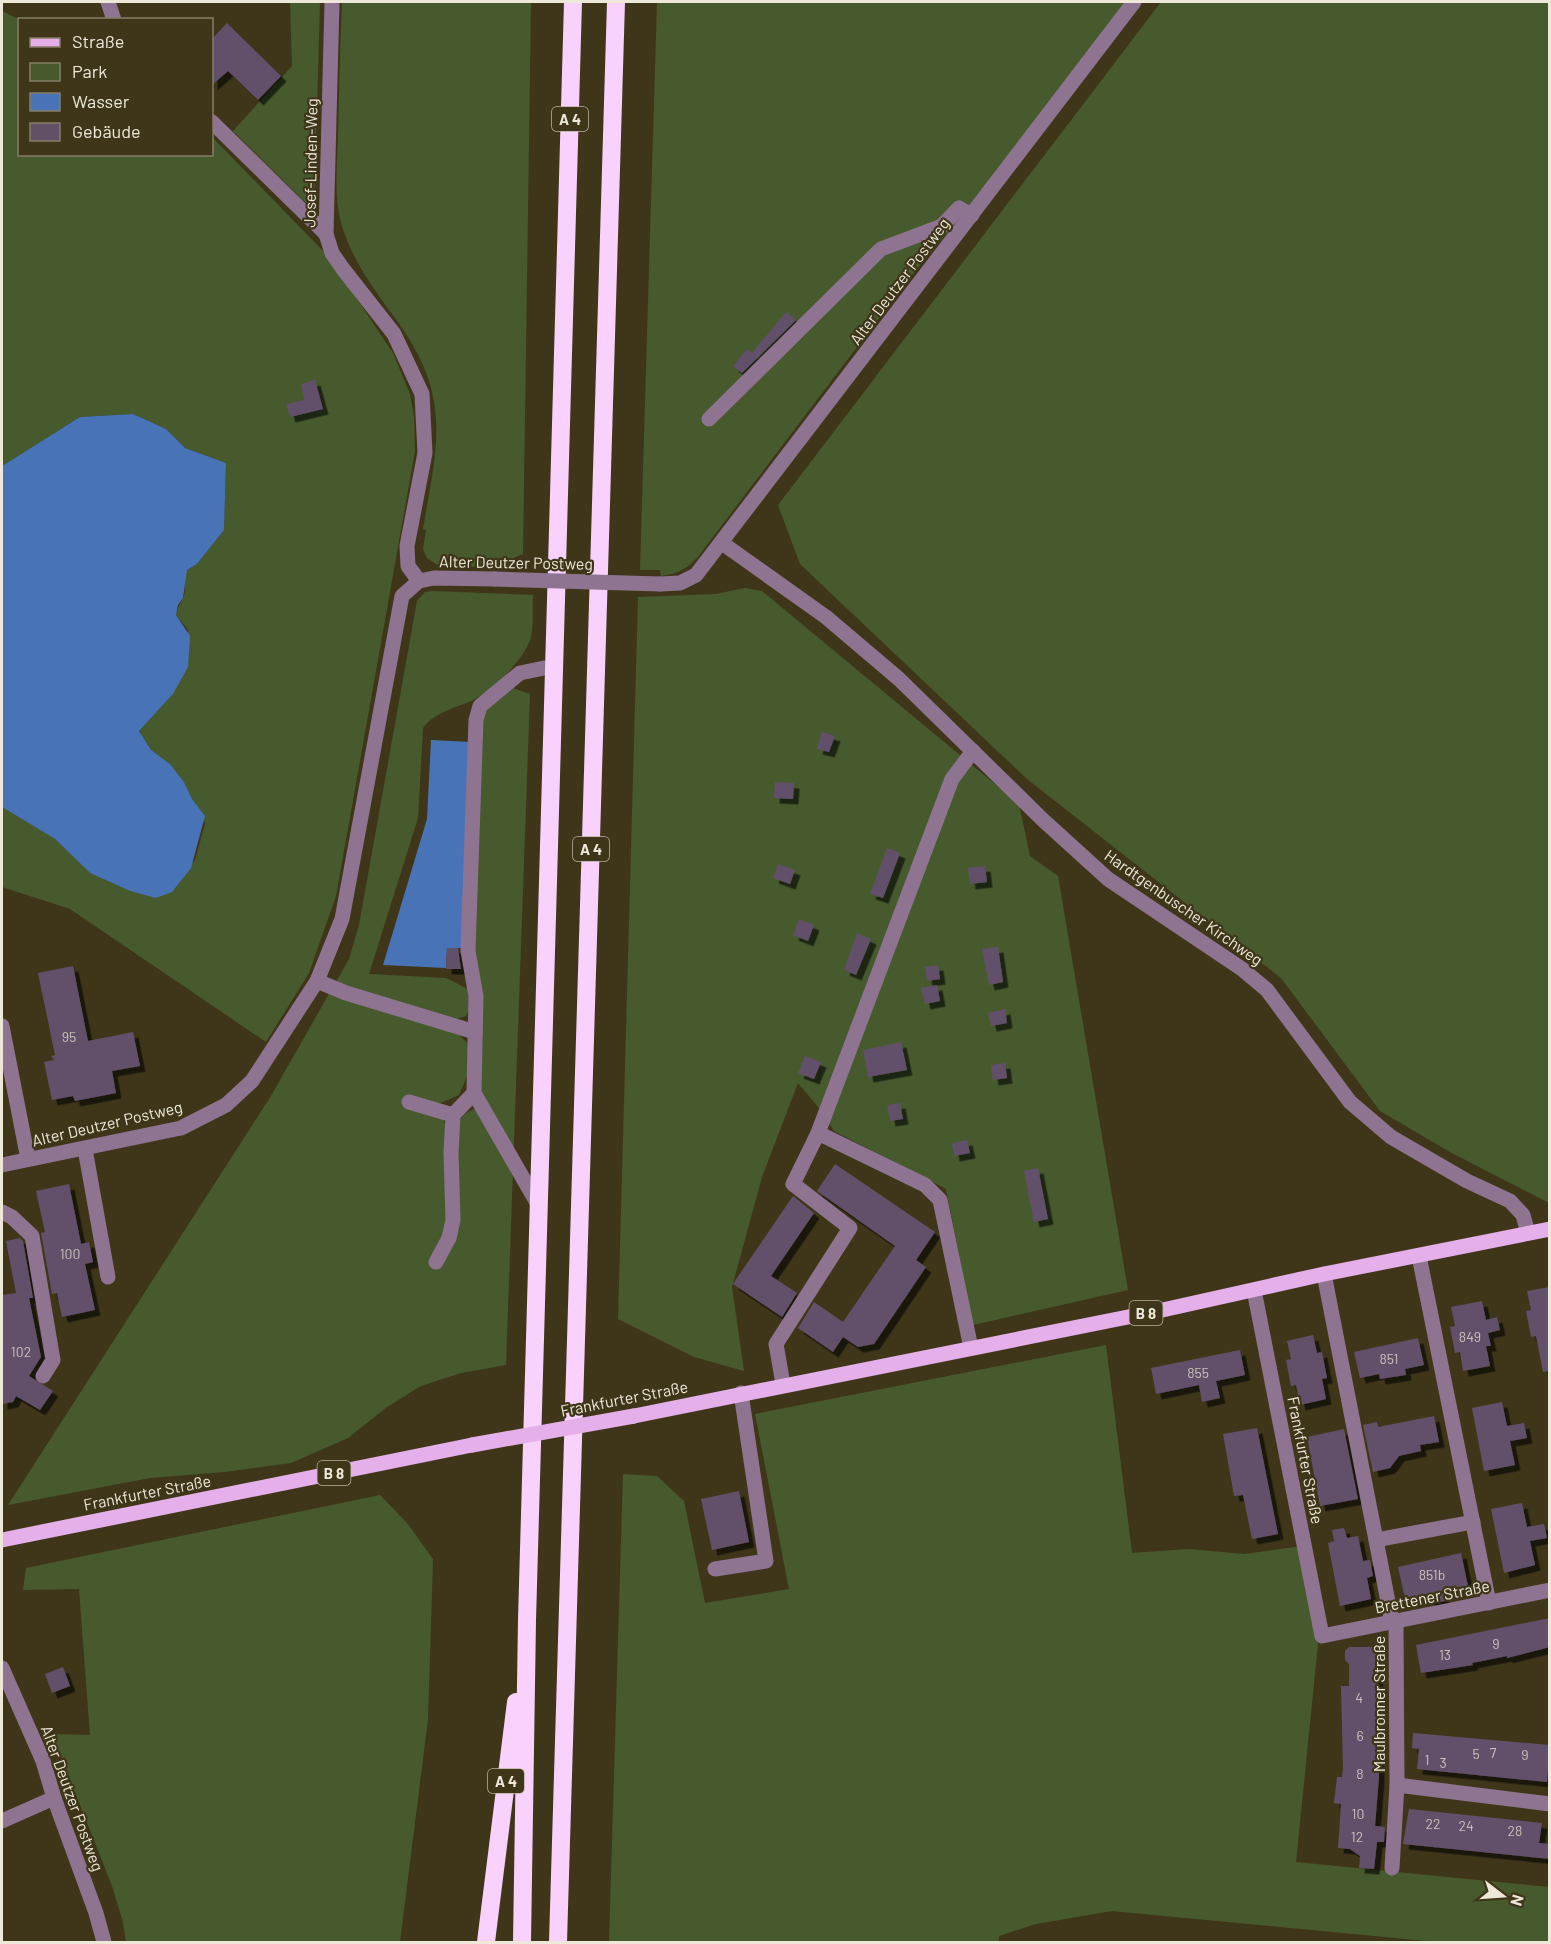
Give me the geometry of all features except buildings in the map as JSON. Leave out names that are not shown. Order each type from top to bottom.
[{"type":"highway","name":"A 4","points":[[486,1942],[527,1620],[573,2]]},
{"type":"highway","name":"A 4","points":[[558,1938],[616,2]]},
{"type":"highway","points":[[522,1942],[527,1620]]},
{"type":"main road","name":"Frankfurter Straße","points":[[2,1540],[471,1445],[634,1416],[1550,1229]]},
{"type":"street","points":[[108,2],[113,18]]},
{"type":"street","name":"Josef-Linden-Weg","points":[[332,2],[326,234],[332,253],[394,334],[422,394],[425,453],[407,546],[408,566],[419,581]]},
{"type":"street","name":"Alter Deutzer Postweg","points":[[2,1165],[181,1128],[226,1105],[252,1081],[317,981],[342,919],[396,617],[402,596],[419,581],[434,578],[660,584],[680,583],[696,575],[1134,2]]},
{"type":"street","points":[[213,123],[326,234]]},
{"type":"street","points":[[709,419],[881,249],[942,226],[959,208],[972,215]]},
{"type":"street","name":"Hardtgenbuscher Kirchweg","points":[[722,543],[826,617],[899,679],[1043,820],[1108,879],[1242,969],[1267,990],[1350,1102],[1391,1137],[1467,1181],[1510,1201],[1523,1215],[1528,1233]]},
{"type":"street","points":[[539,1206],[474,1093],[476,996],[468,951],[476,720],[480,706],[520,673],[554,666]]},
{"type":"street","points":[[783,1384],[776,1344],[850,1228],[793,1184],[818,1133],[952,779],[973,751]]},
{"type":"street","points":[[317,981],[346,993],[475,1032]]},
{"type":"street","points":[[2,1026],[28,1159]]},
{"type":"street","points":[[436,1262],[449,1238],[453,1220],[451,1153],[453,1115],[474,1093]]},
{"type":"street","points":[[409,1102],[453,1115]]},
{"type":"street","points":[[818,1133],[925,1185],[940,1200],[971,1348]]},
{"type":"street","points":[[85,1149],[108,1277]]},
{"type":"street","points":[[2,1212],[12,1217],[32,1236],[53,1360],[44,1376]]},
{"type":"street","points":[[1419,1256],[1489,1603]]},
{"type":"street","points":[[1324,1274],[1394,1622]]},
{"type":"street","name":"Frankfurter Straße","points":[[1254,1290],[1322,1636]]},
{"type":"street","points":[[715,1569],[766,1561],[741,1393]]},
{"type":"street","points":[[1376,1540],[1473,1522]]},
{"type":"street","name":"Brettener Straße","points":[[1322,1636],[1550,1590]]},
{"type":"street","name":"Maulbronner Straße","points":[[1392,1868],[1397,1785],[1394,1622]]},
{"type":"street","name":"Alter Deutzer Postweg","points":[[2,1668],[43,1761],[104,1942]]},
{"type":"street","name":"Maulbronner Straße","points":[[1397,1785],[1550,1804]]},
{"type":"street","points":[[2,1821],[54,1798]]},
{"type":"green space","points":[[290,2],[320,2],[314,211],[233,131],[292,66]]},
{"type":"green space","points":[[342,2],[531,2],[523,554],[492,567],[439,566],[427,558],[423,549],[426,530],[423,529],[436,448],[434,400],[428,377],[416,352],[355,257],[344,232],[338,209]]},
{"type":"green space","points":[[657,2],[1125,2],[982,191],[911,276],[697,558],[681,570],[661,576],[660,570],[640,570]]},
{"type":"green space","points":[[1161,2],[1549,2],[1549,1203],[1450,1152],[1380,1111],[1281,978],[1027,779],[800,564],[778,505]]},
{"type":"green space","points":[[2,11],[18,19],[18,156],[213,156],[213,138],[329,257],[393,353],[410,394],[414,417],[415,451],[336,896],[309,973],[266,1042],[70,909],[2,887],[2,807],[55,839],[90,873],[130,891],[157,898],[195,860],[205,824],[202,812],[170,764],[151,750],[139,731],[173,694],[188,630],[176,615],[184,596],[187,570],[197,564],[224,530],[226,463],[185,448],[166,429],[133,414],[80,417],[2,466]]},
{"type":"green space","points":[[745,588],[762,591],[1019,804],[1030,856],[1058,876],[1128,1290],[973,1325],[946,1189],[834,1131],[798,1083],[762,1177],[732,1287],[744,1371],[694,1357],[618,1319],[638,597],[716,594]]},
{"type":"green space","points":[[425,592],[533,595],[531,637],[528,646],[515,665],[488,691],[439,715],[423,728],[418,818],[369,974],[446,978],[470,990],[469,1009],[466,1016],[453,1020],[336,982],[349,959],[359,925],[417,601]]},
{"type":"green space","points":[[510,687],[530,694],[506,1365],[461,1373],[421,1386],[387,1407],[348,1438],[291,1463],[224,1472],[150,1478],[8,1505],[271,1096],[330,992],[454,1029],[470,1046],[468,1074],[459,1095],[438,1104],[408,1096],[401,1102],[443,1116],[446,1129],[448,1218],[442,1241],[432,1260],[440,1264],[457,1223],[455,1135],[463,1116],[479,1106],[481,1042],[478,982],[472,949],[482,715],[492,702]]},
{"type":"green space","points":[[1106,1345],[1132,1553],[1188,1549],[1244,1554],[1302,1546],[1318,1644],[1296,1862],[1549,1887],[1549,1942],[1437,1942],[1112,1911],[1036,1924],[999,1936],[999,1942],[609,1942],[623,1474],[657,1476],[684,1501],[705,1603],[789,1589],[755,1414]]},
{"type":"green space","points":[[380,1495],[407,1523],[433,1559],[428,1719],[400,1942],[126,1942],[123,1922],[112,1886],[52,1734],[90,1735],[79,1589],[23,1590],[26,1568]]},
{"type":"water","points":[[133,414],[166,429],[185,448],[226,463],[224,530],[197,564],[187,570],[183,598],[178,605],[176,615],[190,636],[188,667],[173,694],[139,731],[151,750],[170,764],[184,782],[192,799],[205,816],[191,868],[172,892],[156,898],[130,891],[90,873],[55,839],[2,807],[2,466],[80,417]]},
{"type":"water","points":[[431,740],[470,742],[462,948],[447,948],[446,968],[383,965],[427,819]]}]
